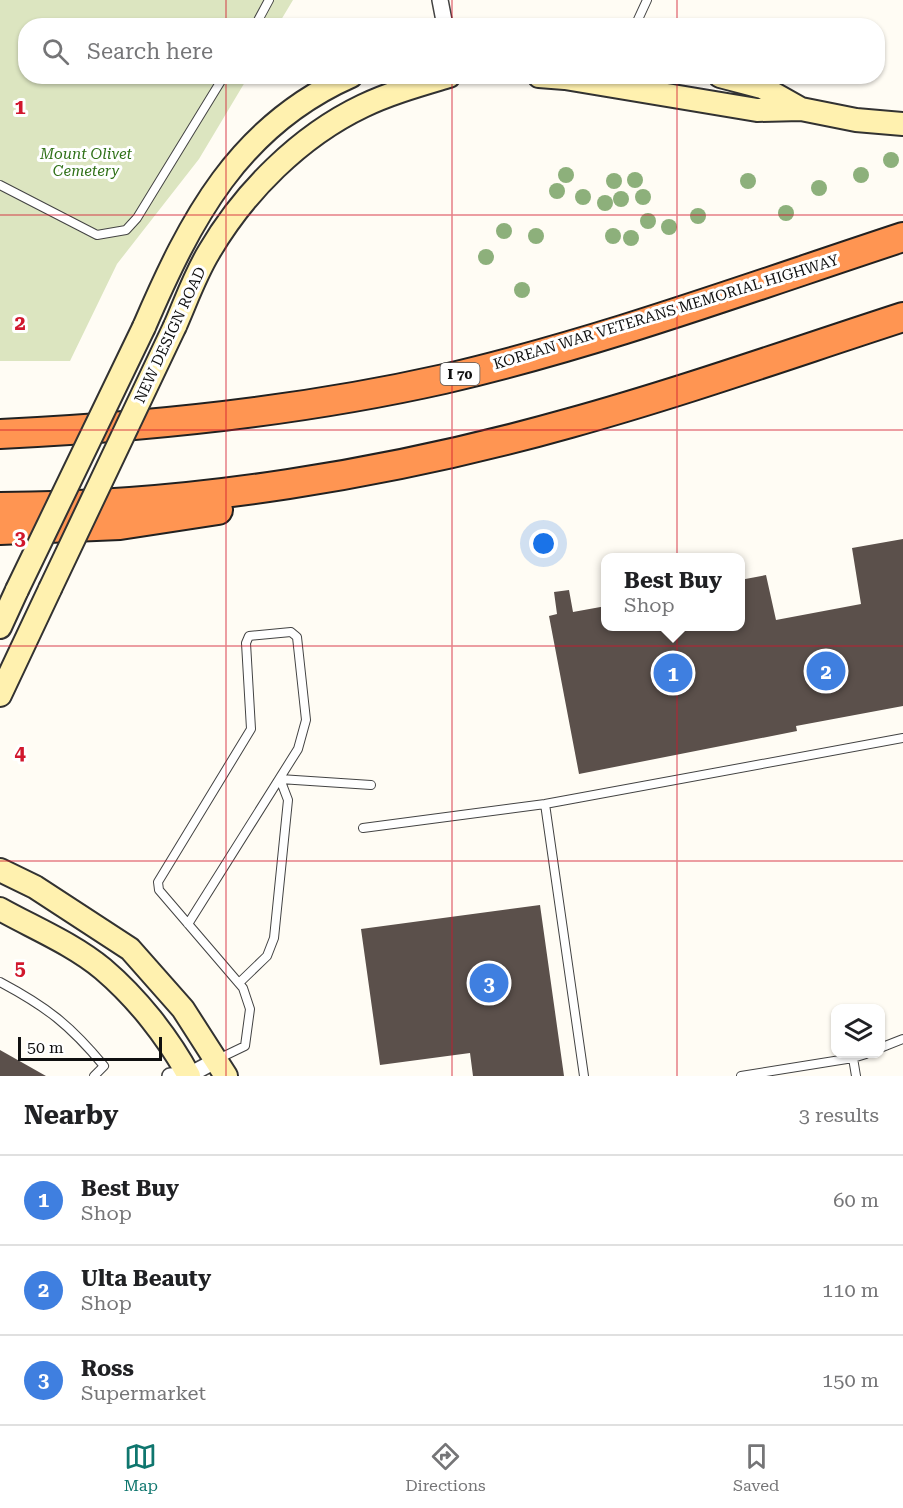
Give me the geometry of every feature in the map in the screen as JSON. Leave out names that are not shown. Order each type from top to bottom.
[{"type":"highway","name":"KOREAN WAR VETERANS MEMORIAL HIGHWAY","points":[[0,434],[112,429],[223,418],[348,398],[445,378],[642,322],[903,237]]},
{"type":"highway","points":[[0,530],[120,525],[230,509],[364,482],[462,456],[903,317]]},
{"type":"highway","points":[[0,507],[118,502],[229,491],[373,469],[461,451],[569,423]]},
{"type":"main road","name":"NEW DESIGN ROAD","points":[[0,627],[144,327],[175,255],[194,220],[223,177],[278,121],[334,84]]},
{"type":"main road","name":"NEW DESIGN ROAD","points":[[0,695],[209,252],[232,219],[274,170],[327,126],[361,107],[422,84]]},
{"type":"main road","points":[[599,84],[757,110],[801,109],[856,120],[903,124]]},
{"type":"main road","points":[[751,84],[762,87],[801,109]]},
{"type":"main road","points":[[0,870],[35,887],[130,949],[183,1009],[222,1068]]},
{"type":"main road","points":[[0,909],[80,953],[103,969],[133,998],[174,1049],[184,1076]]},
{"type":"street","points":[[440,0],[443,18]]},
{"type":"street","points":[[184,1076],[222,1068]]},
{"type":"lane","points":[[259,18],[268,0]]},
{"type":"lane","points":[[639,18],[647,0]]},
{"type":"lane","points":[[0,185],[97,235],[126,230],[137,218],[219,84]]},
{"type":"lane","points":[[189,924],[298,749],[306,720],[297,637],[291,632],[249,636],[246,643],[251,729],[158,882],[159,890],[239,983],[250,1009],[245,1046],[222,1068]]},
{"type":"lane","points":[[363,828],[545,804],[903,738]]},
{"type":"lane","points":[[280,779],[371,785]]},
{"type":"lane","points":[[239,983],[267,956],[274,938],[288,800],[280,779]]},
{"type":"lane","points":[[545,804],[584,1076]]},
{"type":"lane","points":[[0,982],[45,1008],[74,1031],[104,1066],[94,1076]]},
{"type":"lane","points":[[885,1046],[903,1039]]},
{"type":"lane","points":[[741,1076],[854,1058],[856,1076]]},
{"type":"green space","name":"Mount Olivet Cemetery","points":[[0,0],[293,0],[282,18],[18,18],[18,84],[244,84],[199,159],[117,264],[70,361],[0,361]]},
{"type":"building","points":[[903,539],[903,706],[796,726],[797,731],[579,774],[549,616],[557,614],[554,592],[569,590],[573,612],[601,607],[601,631],[745,631],[745,579],[766,575],[776,620],[861,604],[852,548]]},
{"type":"building","points":[[540,905],[564,1076],[473,1076],[470,1053],[380,1065],[361,929]]},
{"type":"building","points":[[0,1050],[46,1076],[0,1076]]},
{"type":"place","name":"Ulta Beauty","points":[[826,671]]},
{"type":"place","name":"Best Buy","points":[[673,673]]},
{"type":"place","name":"Ross","points":[[489,983]]}]
